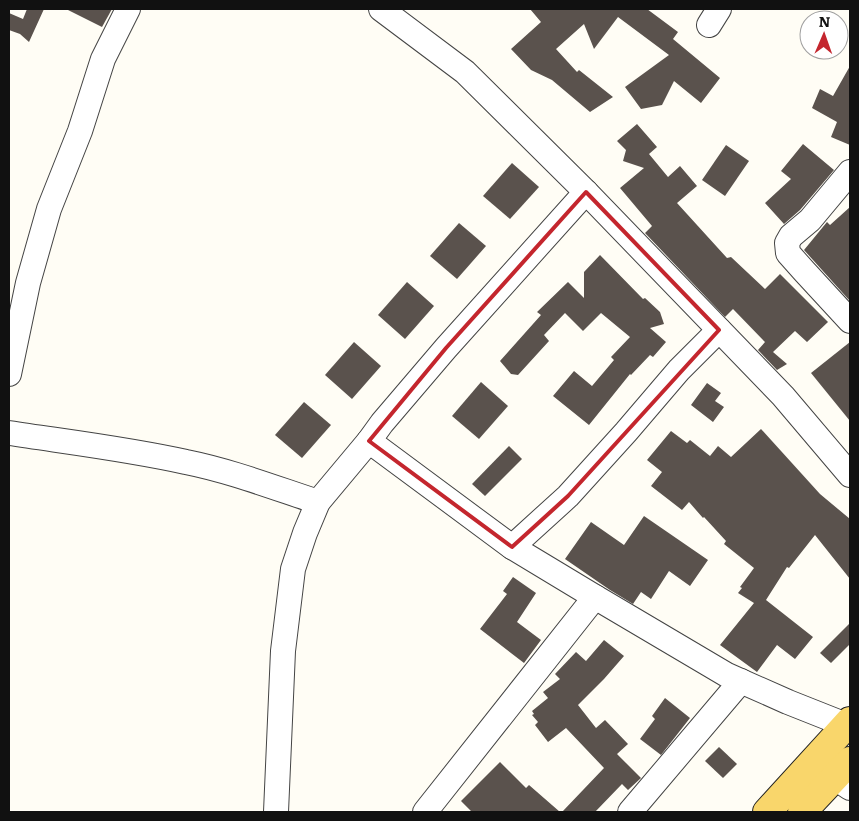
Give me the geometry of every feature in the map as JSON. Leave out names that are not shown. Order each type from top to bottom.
[{"type":"main road","points":[[767,812],[848,723]]},
{"type":"main road","points":[[802,812],[845,775]]},
{"type":"street","points":[[9,374],[28,283],[48,209],[80,131],[103,59],[128,9]]},
{"type":"street","points":[[381,9],[465,72],[586,192],[783,396],[850,475]]},
{"type":"street","points":[[850,172],[810,220],[791,236],[787,242],[788,252],[850,321]]},
{"type":"street","points":[[276,812],[283,651],[293,570],[305,533],[318,502],[446,348],[586,192]]},
{"type":"street","points":[[512,547],[568,496],[679,370],[719,330]]},
{"type":"street","points":[[9,433],[95,445],[187,462],[222,471],[318,502]]},
{"type":"street","points":[[369,441],[512,547],[727,675],[788,702],[848,723]]},
{"type":"street","points":[[425,812],[595,597]]},
{"type":"street","points":[[630,812],[741,681]]},
{"type":"highlighted area","points":[[586,192],[719,330],[568,496],[512,547],[369,441],[446,348]]},
{"type":"building","points":[[27,9],[44,9],[29,42],[20,34],[9,30],[9,13],[23,19]]},
{"type":"building","points":[[66,9],[112,9],[102,27]]},
{"type":"building","points":[[530,9],[647,9],[678,32],[673,39],[720,78],[701,103],[674,81],[662,105],[641,109],[625,87],[669,55],[618,17],[594,49],[584,24],[556,49],[577,72],[579,70],[613,97],[590,112],[552,80],[531,70],[511,49],[541,22]]},
{"type":"building","points":[[850,66],[850,145],[831,137],[837,122],[812,108],[820,89],[833,96]]},
{"type":"building","points":[[637,124],[657,147],[649,154],[668,177],[680,166],[697,186],[677,203],[727,258],[731,257],[765,289],[780,274],[828,322],[807,342],[795,331],[773,352],[787,364],[777,370],[758,350],[765,342],[733,309],[725,317],[645,233],[652,226],[620,188],[644,168],[623,161],[626,150],[617,141]]},
{"type":"building","points":[[803,144],[834,170],[800,210],[784,224],[765,203],[791,179],[781,171]]},
{"type":"building","points":[[726,145],[749,161],[725,196],[702,180]]},
{"type":"building","points":[[512,163],[539,187],[510,219],[483,196]]},
{"type":"building","points":[[850,207],[850,301],[804,250],[827,222],[830,225]]},
{"type":"building","points":[[459,223],[486,246],[457,279],[430,256]]},
{"type":"building","points":[[600,255],[643,299],[645,298],[660,312],[664,324],[650,328],[666,342],[653,357],[650,355],[630,374],[589,425],[553,396],[574,371],[592,386],[614,360],[611,357],[630,337],[601,313],[583,331],[565,313],[544,335],[549,341],[518,375],[511,374],[500,361],[541,315],[537,312],[568,282],[584,298],[584,272]]},
{"type":"building","points":[[407,282],[434,306],[405,339],[378,315]]},
{"type":"building","points":[[354,342],[381,366],[352,399],[325,375]]},
{"type":"building","points":[[850,342],[850,421],[811,373]]},
{"type":"building","points":[[481,382],[508,406],[479,439],[452,416]]},
{"type":"building","points":[[707,383],[721,393],[715,401],[724,407],[713,422],[691,405]]},
{"type":"building","points":[[304,402],[331,425],[302,458],[275,435]]},
{"type":"building","points":[[761,429],[820,494],[850,519],[850,579],[815,535],[789,568],[787,567],[766,600],[813,637],[795,659],[777,645],[757,672],[720,645],[754,603],[738,593],[742,588],[740,587],[754,568],[724,544],[726,541],[689,502],[682,510],[651,486],[662,472],[647,460],[671,431],[687,443],[690,440],[710,456],[718,446],[731,457]]},
{"type":"building","points":[[509,446],[522,459],[485,496],[472,484]]},
{"type":"building","points":[[644,516],[708,560],[690,586],[669,571],[651,599],[641,592],[633,604],[565,559],[591,522],[624,545]]},
{"type":"building","points":[[513,577],[536,593],[517,622],[541,640],[524,663],[480,629],[507,594],[503,591]]},
{"type":"building","points":[[850,623],[850,644],[831,663],[820,653]]},
{"type":"building","points":[[604,640],[624,656],[578,705],[596,728],[605,720],[628,744],[617,754],[641,778],[628,790],[622,784],[595,812],[562,812],[604,768],[566,728],[548,742],[535,725],[538,722],[532,715],[534,714],[532,711],[548,698],[543,692],[560,679],[555,674],[576,652],[586,661]]},
{"type":"building","points":[[665,698],[690,718],[661,755],[640,739],[655,719],[652,716]]},
{"type":"building","points":[[719,747],[737,764],[723,778],[705,761]]},
{"type":"building","points":[[500,762],[526,788],[529,785],[560,812],[472,812],[461,801]]}]
